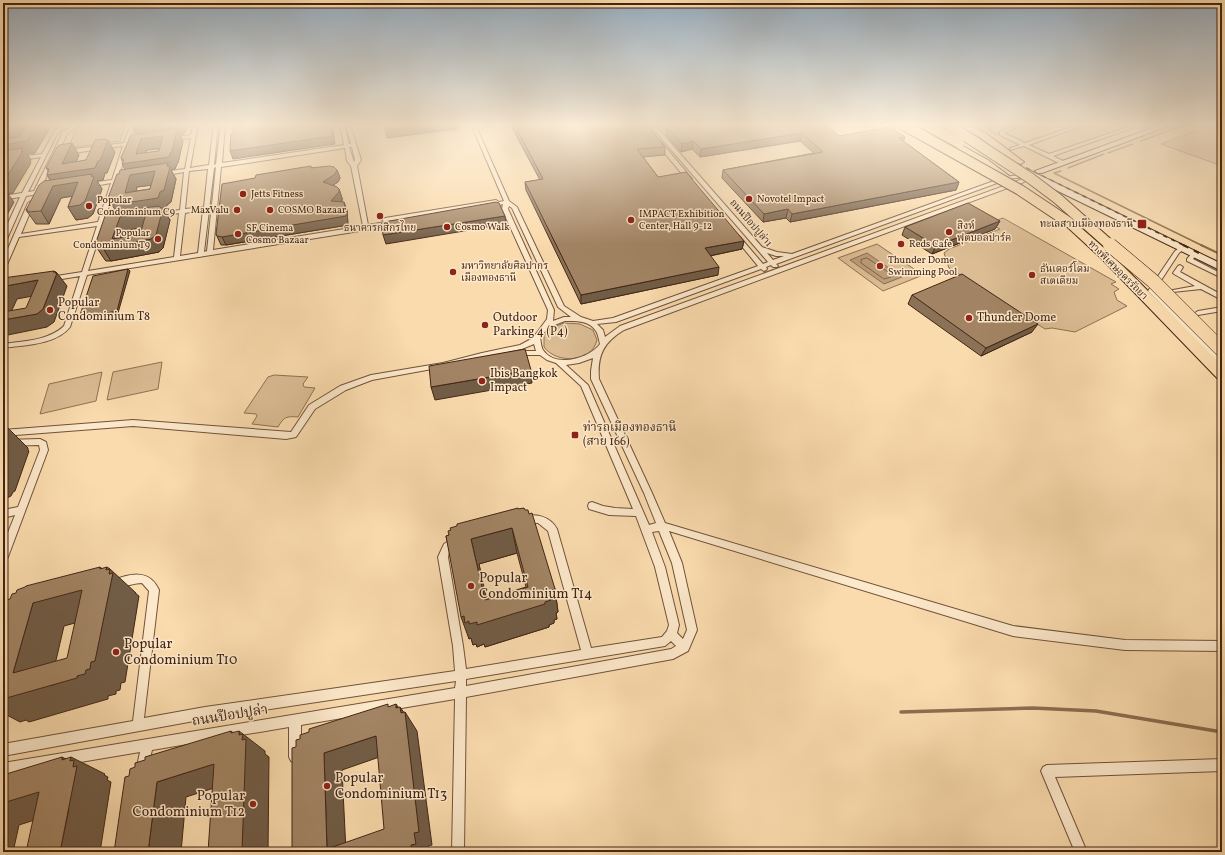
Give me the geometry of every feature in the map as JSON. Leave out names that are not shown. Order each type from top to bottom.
[{"type":"highway","points":[[973,164],[1020,190],[1068,222]]},
{"type":"highway","points":[[987,164],[1007,178]]},
{"type":"highway","name":"ทางพิเศษอุดรรัถยา","points":[[992,164],[1019,183],[1068,222],[1105,255],[1222,374]]},
{"type":"highway","name":"ทางพิเศษอุดรรัถยา","points":[[1008,164],[1058,199],[1153,281],[1222,350]]},
{"type":"main road","points":[[1013,164],[1222,261]]},
{"type":"main road","points":[[1022,164],[1035,173],[1222,268]]},
{"type":"main road","points":[[1035,173],[1058,164]]},
{"type":"street","points":[[3,241],[24,193],[39,164]]},
{"type":"street","points":[[3,267],[50,164]]},
{"type":"street","points":[[3,346],[56,336],[64,332],[68,327],[102,223],[119,164]]},
{"type":"street","points":[[177,258],[188,164]]},
{"type":"street","points":[[158,174],[226,164]]},
{"type":"street","points":[[490,164],[507,202],[514,208],[561,307],[579,319],[591,323],[598,329],[603,336],[603,344]]},
{"type":"street","points":[[677,164],[695,187]]},
{"type":"street","name":"ถนนป๊อปปูล่า1","points":[[683,164],[779,270]]},
{"type":"street","points":[[210,252],[219,165]]},
{"type":"street","points":[[201,254],[211,166]]},
{"type":"street","points":[[354,166],[365,226]]},
{"type":"street","points":[[591,323],[614,320],[1007,178],[1035,173]]},
{"type":"street","points":[[559,362],[581,361],[590,357],[598,351],[614,333],[622,328],[1022,180],[1035,173]]},
{"type":"street","points":[[83,185],[129,179]]},
{"type":"street","points":[[3,197],[52,190]]},
{"type":"street","points":[[40,280],[507,202]]},
{"type":"street","points":[[507,202],[505,209],[551,310],[551,315],[546,326]]},
{"type":"street","points":[[153,216],[206,208]]},
{"type":"street","points":[[17,236],[109,222]]},
{"type":"street","points":[[733,233],[769,274]]},
{"type":"street","points":[[760,248],[776,254],[792,256]]},
{"type":"street","points":[[1182,248],[1177,252],[1151,291],[1222,362]]},
{"type":"street","points":[[1194,254],[1189,260],[1222,276]]},
{"type":"street","points":[[1180,268],[1176,273],[1222,298]]},
{"type":"street","points":[[1175,291],[1201,286]]},
{"type":"street","points":[[1198,313],[1222,309]]},
{"type":"street","points":[[579,319],[556,321],[546,326],[540,332],[537,339],[537,346],[541,353],[559,362],[584,385],[646,530],[660,567],[674,625],[671,634],[684,647],[692,630],[677,563],[663,526],[595,379],[594,367],[598,351]]},
{"type":"street","points":[[443,365],[482,354],[522,347],[537,339]]},
{"type":"street","points":[[3,433],[133,423],[286,436],[293,435],[312,407],[317,403],[343,388],[371,378],[443,365],[484,360],[522,352],[541,353]]},
{"type":"street","points":[[604,431],[617,428]]},
{"type":"street","points":[[3,443],[40,442],[43,444],[44,450],[3,557]]},
{"type":"street","points":[[592,506],[614,513],[638,512]]},
{"type":"street","points":[[3,514],[21,510]]},
{"type":"street","points":[[514,523],[529,519],[540,519],[547,523],[552,529],[587,654]]},
{"type":"street","points":[[646,530],[663,526],[1013,631],[1125,645],[1222,646]]},
{"type":"street","points":[[458,852],[462,692],[458,646],[444,552],[447,546],[456,540],[464,538]]},
{"type":"street","points":[[103,587],[133,580],[146,579],[150,582],[154,590],[138,725]]},
{"type":"street","name":"ถนนป๊อปปูล่า","points":[[3,750],[138,725],[665,641],[671,634]]},
{"type":"street","name":"ถนนป๊อปปูล่า","points":[[3,769],[462,692],[673,654],[684,647]]},
{"type":"street","points":[[295,720],[296,766]]},
{"type":"street","points":[[139,783],[147,745]]},
{"type":"street","points":[[1081,852],[1047,771],[1222,765]]},
{"type":"shaded area","name":"ธันเดอร์โดม สเตเดียม","points":[[972,213],[997,220],[1003,218],[1116,282],[1111,284],[1119,289],[1114,292],[1117,300],[1127,306],[1075,332],[1052,328],[1045,329],[949,268],[944,253],[949,249],[1000,229]]},
{"type":"shaded area","name":"Thunder Dome Swimming Pool","points":[[877,244],[923,275],[883,291],[838,258]]},
{"type":"shaded area","points":[[564,323],[580,324],[593,330],[597,340],[594,348],[581,357],[573,358],[565,358],[550,353],[544,347],[544,336],[549,329]]},
{"type":"shaded area","points":[[162,362],[158,389],[107,400],[113,372]]},
{"type":"shaded area","points":[[102,372],[96,401],[40,414],[49,384]]},
{"type":"shaded area","points":[[274,375],[308,377],[303,384],[304,387],[315,388],[298,417],[286,418],[278,427],[252,424],[257,416],[256,414],[244,413],[268,377]]},
{"type":"water","points":[[867,253],[902,277],[884,284],[850,260]]},
{"type":"building","points":[[3,164],[15,164],[4,181]]},
{"type":"building","points":[[48,164],[97,164],[95,168],[47,175],[49,169],[46,168]]},
{"type":"building","points":[[162,164],[168,164],[167,166],[170,167],[164,190],[160,192],[158,198],[112,205],[114,200],[108,198],[117,174],[119,174],[120,170]],"holes":[[[155,171],[150,189],[125,193],[130,175]]]},
{"type":"building","name":"IMPACT Exhibition Center, Hall 9-12","points":[[535,164],[648,164],[658,177],[686,172],[744,241],[705,248],[719,267],[581,295],[525,182],[543,179]]},
{"type":"building","points":[[757,164],[934,164],[959,182],[792,214],[788,209],[764,214],[723,170]]},
{"type":"building","name":"COSMO Bazaar","points":[[311,166],[311,168],[329,166],[334,167],[337,170],[335,174],[323,182],[339,189],[339,192],[331,201],[344,202],[346,216],[222,237],[217,236],[222,184],[255,178],[256,175]]},
{"type":"building","points":[[92,174],[91,176],[94,177],[85,201],[80,205],[68,207],[78,182],[53,186],[41,211],[27,212],[28,210],[26,210],[39,185],[44,181]]},
{"type":"building","points":[[496,202],[499,203],[505,216],[383,235],[381,224],[384,222]]},
{"type":"building","name":"สิงห์ ฟุตบอลปาร์ค","points":[[968,203],[1000,221],[936,246],[905,227]]},
{"type":"building","points":[[159,206],[163,208],[156,235],[151,239],[98,248],[96,247],[97,245],[95,245],[105,216],[110,212]],"holes":[[[146,213],[140,235],[112,239],[120,217]]]},
{"type":"building","points":[[128,269],[117,311],[79,318],[93,276]]},
{"type":"building","points":[[54,271],[53,272],[57,273],[43,309],[37,314],[3,320],[3,312],[26,308],[38,280],[6,286],[3,292],[3,278]]},
{"type":"building","name":"Thunder Dome","points":[[962,274],[1038,324],[986,348],[912,295]]},
{"type":"building","points":[[525,349],[531,370],[431,387],[429,366]]},
{"type":"building","points":[[518,508],[524,508],[525,510],[528,510],[529,514],[532,513],[555,589],[552,590],[553,596],[550,597],[551,600],[545,602],[545,604],[477,625],[477,622],[469,624],[469,621],[465,623],[464,616],[461,617],[446,536],[449,535],[448,531],[451,530],[450,528],[457,526],[457,524]],"holes":[[[512,528],[528,587],[485,600],[471,539]]]},
{"type":"building","points":[[100,567],[100,569],[107,567],[106,570],[110,569],[109,574],[113,573],[95,661],[91,662],[90,669],[86,670],[85,674],[77,676],[77,678],[3,699],[3,612],[7,600],[10,599],[12,594],[26,586]],"holes":[[[82,590],[67,658],[13,673],[33,603]]]},
{"type":"building","points":[[388,704],[388,707],[396,704],[396,708],[400,707],[401,713],[405,712],[419,832],[414,833],[416,844],[411,845],[412,850],[406,852],[292,852],[292,748],[296,747],[296,740],[300,739],[300,735],[309,732],[309,729]],"holes":[[[376,736],[384,829],[327,849],[324,753]]]},
{"type":"building","points":[[231,731],[231,733],[239,731],[239,735],[243,734],[242,740],[246,739],[242,852],[208,852],[214,764],[157,782],[148,852],[114,852],[125,777],[129,776],[130,769],[135,767],[135,763],[145,760],[145,757]]},
{"type":"building","points":[[62,757],[62,760],[71,757],[70,761],[74,760],[73,767],[77,766],[60,852],[26,852],[39,792],[3,803],[3,775]]},
{"type":"waterway","points":[[1068,168],[1079,164]]},
{"type":"waterway","points":[[1061,171],[1054,173],[1203,246]]},
{"type":"waterway","points":[[1201,245],[1222,255]]},
{"type":"waterway","points":[[901,712],[1033,708],[1096,711],[1222,732]]},
{"type":"railway","points":[[1018,164],[1185,246]]},
{"type":"railway","points":[[1185,246],[1199,253]]},
{"type":"place","name":"Jetts Fitness","points":[[243,194]]},
{"type":"place","name":"Novotel Impact","points":[[749,199]]},
{"type":"place","name":"Popular Condominium C9","points":[[89,206]]},
{"type":"place","name":"MaxValu","points":[[237,210]]},
{"type":"place","name":"COSMO Bazaar","points":[[270,210]]},
{"type":"place","name":"ธนาคารกสิกรไทย","points":[[380,216]]},
{"type":"place","name":"IMPACT Exhibition Center, Hall 9-12","points":[[631,220]]},
{"type":"place","name":"ทะเลสาบเมืองทองธานี","points":[[1142,224]]},
{"type":"place","name":"Cosmo Walk","points":[[447,227]]},
{"type":"place","name":"สิงห์ ฟุตบอลปาร์ค","points":[[949,232]]},
{"type":"place","name":"SF Cinema Cosmo Bazaar","points":[[238,234]]},
{"type":"place","name":"Popular Condominium T9","points":[[158,239]]},
{"type":"place","name":"Reds Cafe","points":[[901,244]]},
{"type":"place","name":"Thunder Dome Swimming Pool","points":[[880,266]]},
{"type":"place","name":"มหาวิทยาลัยศิลปากร เมืองทองธานี","points":[[453,272]]},
{"type":"place","name":"ธันเดอร์โดม สเตเดียม","points":[[1032,275]]},
{"type":"place","name":"Popular Condominium T8","points":[[50,310]]},
{"type":"place","name":"Thunder Dome","points":[[969,318]]},
{"type":"place","name":"Outdoor Parking 4 (P4)","points":[[485,325]]},
{"type":"place","name":"Ibis Bangkok Impact","points":[[482,381]]},
{"type":"place","name":"ท่ารถเมืองทองธานี (สาย 166)","points":[[575,435]]},
{"type":"place","name":"Popular Condominium T14","points":[[471,586]]},
{"type":"place","name":"Popular Condominium T10","points":[[116,652]]},
{"type":"place","name":"Popular Condominium T13","points":[[327,786]]},
{"type":"place","name":"Popular Condominium T12","points":[[253,804]]}]
